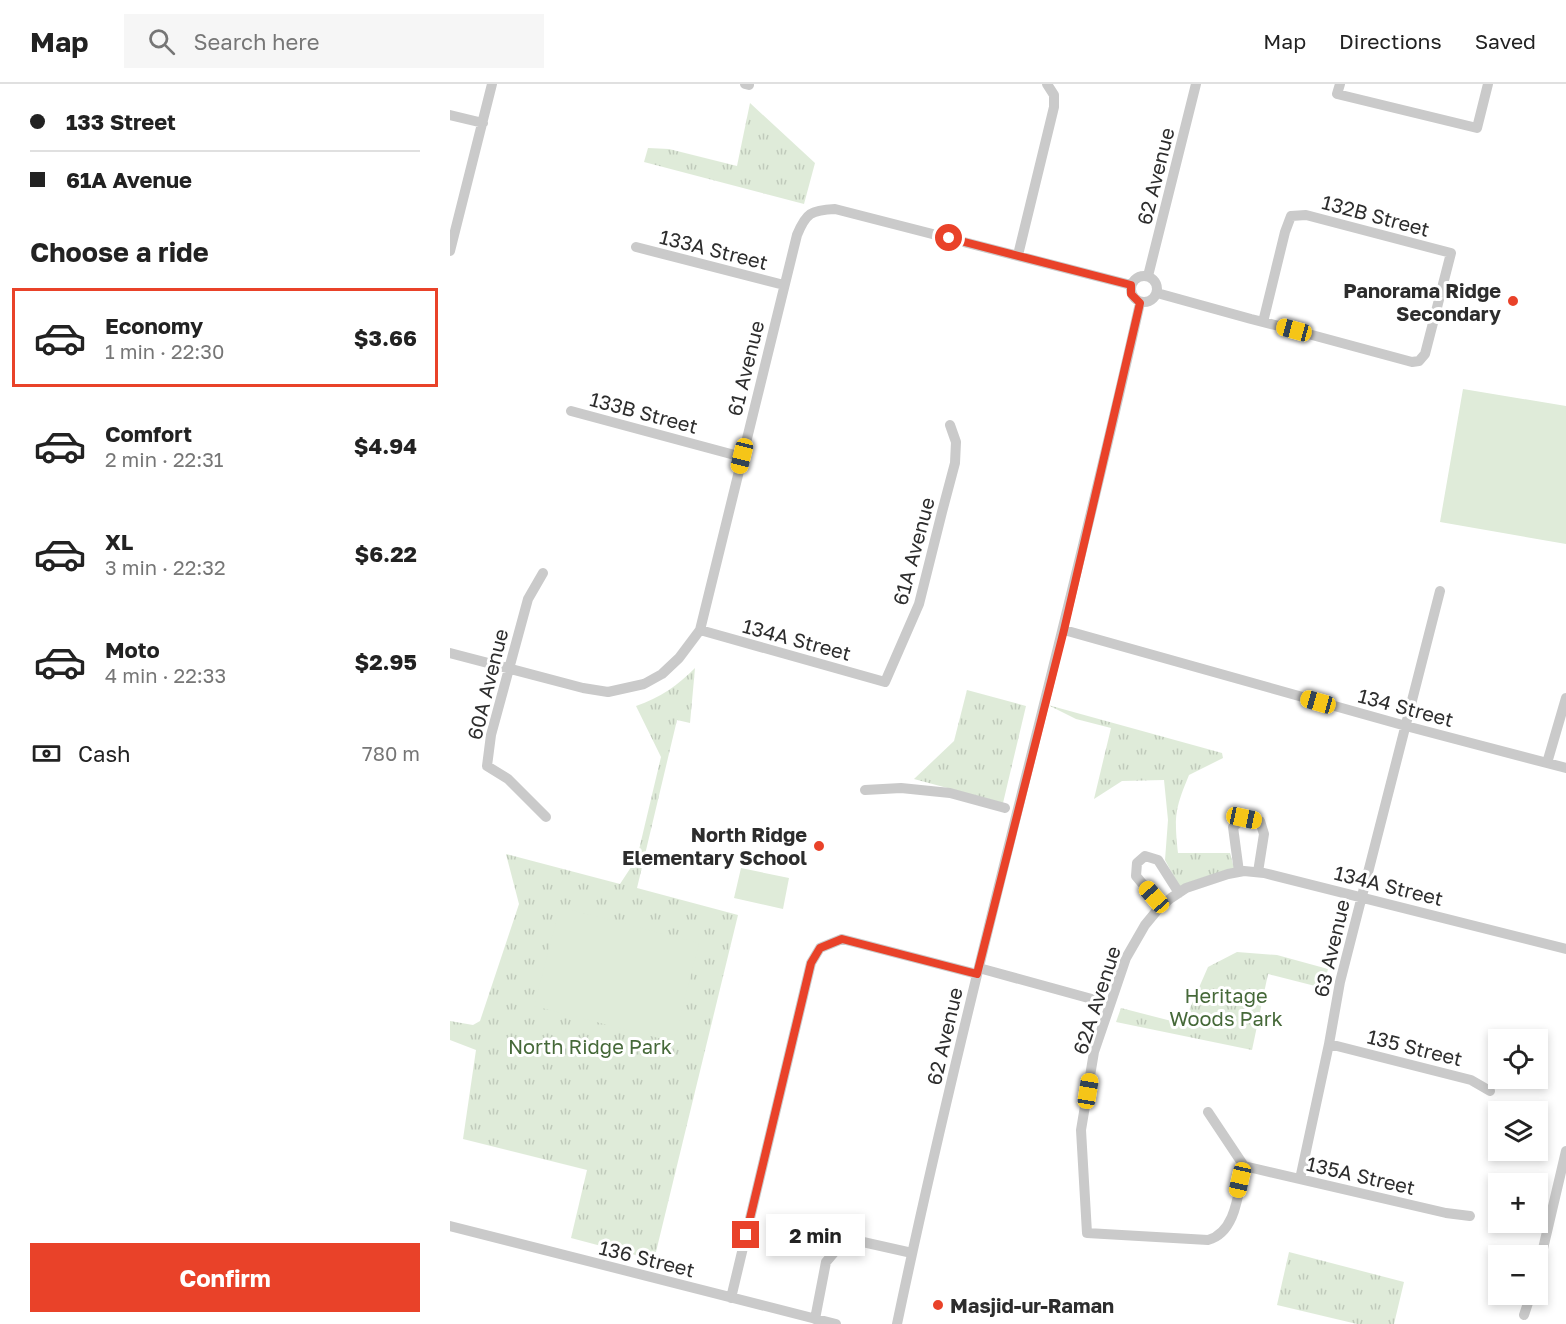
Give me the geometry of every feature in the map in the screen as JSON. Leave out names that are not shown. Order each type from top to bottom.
[{"type":"street","points":[[450,250],[492,84]]},
{"type":"street","name":"62 Avenue","points":[[1148,276],[1197,84]]},
{"type":"street","points":[[1338,89],[1477,128],[1488,84]]},
{"type":"street","points":[[1049,87],[1054,95],[1054,107],[1018,255],[1131,285]]},
{"type":"street","points":[[450,114],[483,123]]},
{"type":"street","name":"61 Avenue","points":[[700,630],[784,285],[797,236],[809,214],[819,210],[835,209],[1018,255]]},
{"type":"street","name":"132B Street","points":[[1306,215],[1451,253],[1425,354],[1419,361],[1412,362],[1263,322],[1291,216],[1306,215]]},
{"type":"street","name":"133A Street","points":[[636,247],[784,285]]},
{"type":"street","points":[[1148,276],[1156,284],[1157,293],[1152,300],[1140,303],[1131,294],[1131,285],[1138,277],[1148,276]]},
{"type":"street","points":[[1157,293],[1263,322]]},
{"type":"street","name":"62 Avenue","points":[[897,1324],[978,971],[1064,630],[1140,303]]},
{"type":"street","name":"133B Street","points":[[571,411],[742,456]]},
{"type":"street","name":"61A Avenue","points":[[885,682],[919,604],[950,483],[955,463],[956,442],[950,425]]},
{"type":"street","name":"60A Avenue","points":[[543,573],[528,599],[491,735],[487,766],[508,779],[546,817]]},
{"type":"street","name":"63 Avenue","points":[[1300,1179],[1360,896],[1440,591]]},
{"type":"street","points":[[450,654],[583,688],[608,692],[644,684],[662,674],[679,658],[700,630]]},
{"type":"street","name":"134A Street","points":[[700,630],[885,682]]},
{"type":"street","name":"134 Street","points":[[1064,630],[1406,726],[1566,768]]},
{"type":"street","points":[[1547,763],[1566,698]]},
{"type":"street","points":[[865,790],[901,788],[950,793],[1005,807]]},
{"type":"street","points":[[1239,872],[1233,827],[1244,818],[1260,821],[1264,834],[1258,872]]},
{"type":"street","points":[[1161,906],[1136,876],[1137,863],[1145,856],[1158,860],[1179,893]]},
{"type":"street","name":"134A Street","points":[[1202,882],[1239,872],[1258,872],[1566,949]]},
{"type":"street","name":"62A Avenue","points":[[1202,882],[1179,893],[1161,906],[1135,940],[1126,958],[1094,1052],[1081,1130],[1087,1233],[1208,1240],[1218,1237],[1230,1221],[1244,1166]]},
{"type":"street","points":[[731,1298],[811,963],[820,948],[842,939],[1110,1004]]},
{"type":"street","name":"135 Street","points":[[1329,1044],[1471,1080],[1490,1091]]},
{"type":"street","points":[[1208,1112],[1244,1166]]},
{"type":"street","points":[[1544,1245],[1566,1150]]},
{"type":"street","name":"135A Street","points":[[1244,1166],[1446,1213],[1470,1215]]},
{"type":"street","name":"136 Street","points":[[450,1226],[836,1324]]},
{"type":"street","points":[[815,1318],[826,1262],[837,1249],[854,1240],[912,1253]]},
{"type":"street","points":[[1524,1315],[1527,1305]]},
{"type":"green space","points":[[750,103],[815,163],[804,204],[644,162],[648,148],[669,149],[737,166]]},
{"type":"green space","points":[[1463,389],[1566,406],[1566,544],[1440,522]]},
{"type":"green space","name":"North Ridge Park","points":[[695,668],[690,723],[677,720],[637,888],[738,915],[654,1260],[571,1238],[587,1170],[463,1139],[476,1050],[450,1040],[450,1021],[473,1025],[480,1021],[519,904],[506,854],[620,884],[637,858],[661,757],[636,706],[668,690]]},
{"type":"green space","points":[[967,690],[1026,706],[1003,803],[914,779],[954,741]]},
{"type":"green space","points":[[1048,705],[1222,753],[1223,758],[1189,775],[1177,813],[1178,853],[1230,853],[1234,868],[1180,888],[1165,860],[1168,820],[1164,780],[1122,781],[1094,799],[1111,728],[1076,719]]},
{"type":"green space","points":[[741,868],[789,878],[783,909],[734,898]]},
{"type":"green space","points":[[560,907],[699,943],[674,1042],[534,1006]]},
{"type":"green space","name":"Heritage Woods Park","points":[[1237,952],[1277,955],[1328,969],[1323,988],[1268,974],[1252,1050],[1116,1022],[1121,1008],[1183,1024],[1208,967]]},
{"type":"green space","points":[[1289,1252],[1404,1282],[1394,1324],[1357,1324],[1277,1305]]},
{"type":"place","name":"Panorama Ridge Secondary","points":[[1513,301]]},
{"type":"place","name":"North Ridge Elementary School","points":[[819,846]]},
{"type":"place","name":"Masjid-ur-Raman","points":[[938,1305]]},
{"type":"route","points":[[746,1235],[811,963],[820,948],[842,939],[977,974],[1064,630],[1140,303],[1131,294],[1131,285],[949,238]]}]
